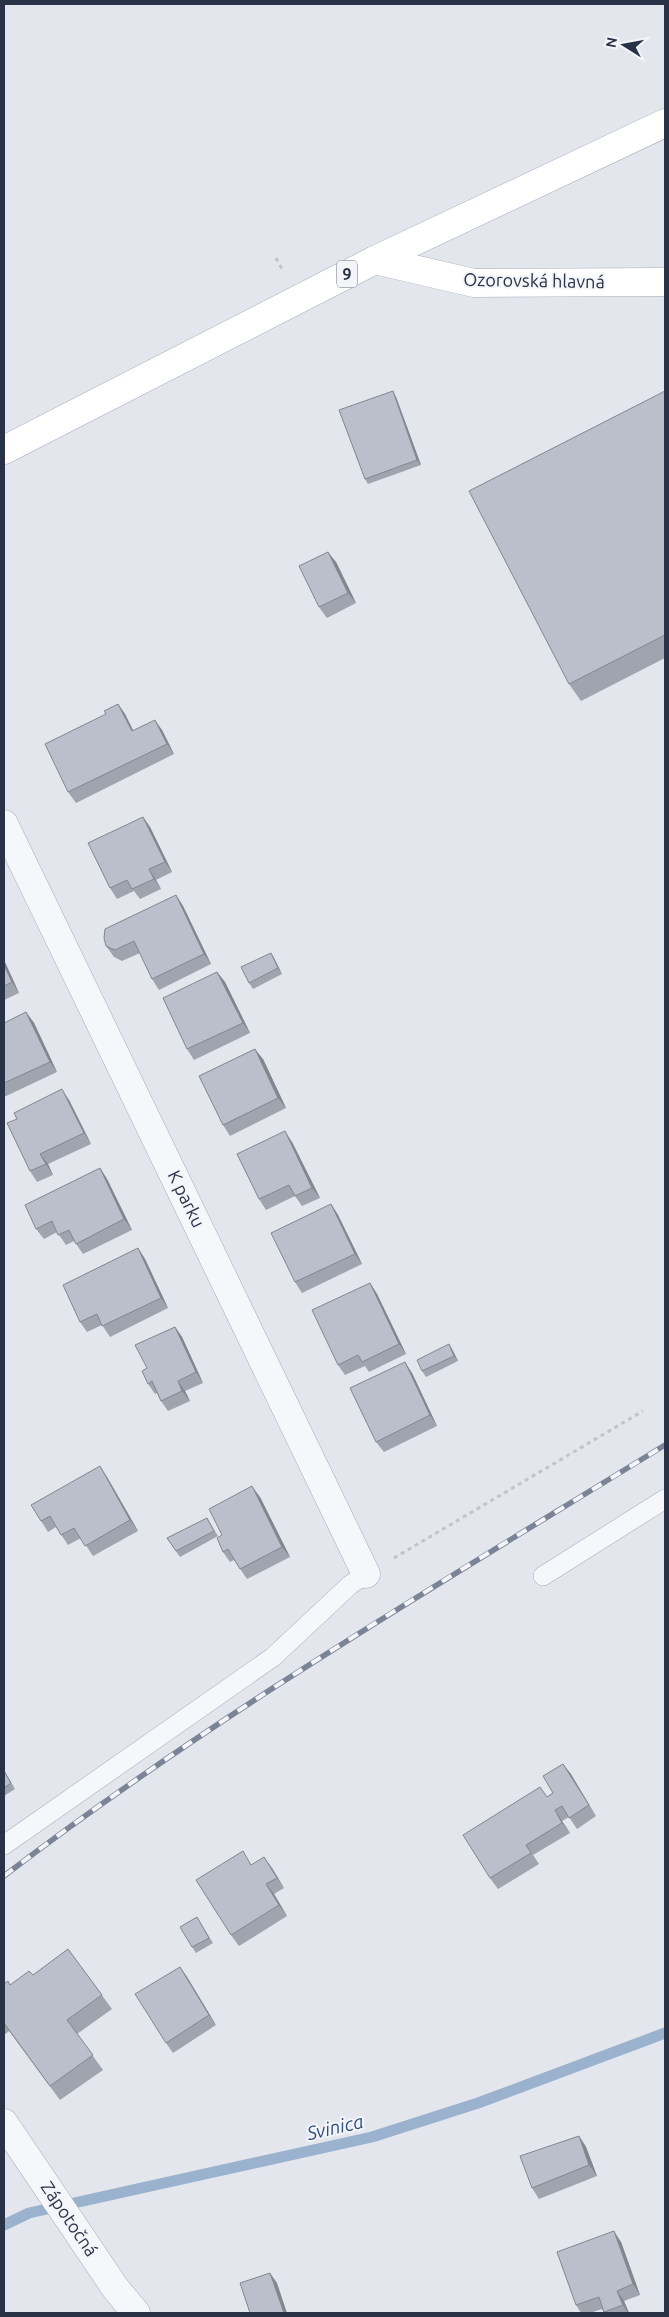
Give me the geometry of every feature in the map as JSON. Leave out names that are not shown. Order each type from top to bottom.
[{"type":"main road","name":"9","points":[[4,450],[375,260],[665,123]]},
{"type":"main road","name":"Ozorovská hlavná","points":[[375,260],[474,283],[665,282]]},
{"type":"street","name":"K parku","points":[[4,824],[366,1574]]},
{"type":"street","name":"Zápotočná","points":[[7,2127],[116,2289],[136,2313]]},
{"type":"lane","points":[[542,1576],[665,1499]]},
{"type":"lane","points":[[4,1845],[273,1657],[350,1585],[366,1574]]},
{"type":"path","points":[[366,1574],[642,1410]]},
{"type":"building","points":[[393,391],[417,460],[365,479],[339,410]]},
{"type":"building","points":[[665,391],[665,635],[569,684],[469,491]]},
{"type":"building","points":[[328,552],[348,593],[319,607],[299,566]]},
{"type":"building","points":[[118,704],[132,731],[155,720],[167,744],[68,792],[45,744],[106,714],[104,711]]},
{"type":"building","points":[[143,817],[165,862],[149,869],[154,879],[132,889],[127,880],[110,888],[88,843]]},
{"type":"building","points":[[176,895],[204,954],[152,979],[134,941],[115,950],[106,946],[104,938],[105,929]]},
{"type":"building","points":[[271,953],[278,968],[249,983],[241,967]]},
{"type":"building","points":[[4,965],[12,982],[4,986]]},
{"type":"building","points":[[217,972],[243,1023],[187,1049],[163,998]]},
{"type":"building","points":[[26,1012],[50,1062],[4,1083],[4,1023]]},
{"type":"building","points":[[255,1049],[278,1098],[223,1125],[199,1076]]},
{"type":"building","points":[[62,1089],[84,1133],[40,1154],[46,1164],[30,1171],[7,1123],[17,1119],[14,1113]]},
{"type":"building","points":[[285,1131],[312,1188],[295,1196],[289,1185],[259,1199],[237,1154]]},
{"type":"building","points":[[100,1168],[124,1219],[76,1244],[69,1230],[58,1235],[52,1221],[36,1229],[25,1205]]},
{"type":"building","points":[[331,1204],[355,1254],[295,1282],[271,1233]]},
{"type":"building","points":[[138,1248],[161,1298],[102,1326],[97,1314],[80,1322],[63,1285]]},
{"type":"building","points":[[370,1283],[399,1344],[362,1362],[358,1355],[338,1365],[312,1310]]},
{"type":"building","points":[[175,1327],[196,1372],[178,1381],[182,1391],[161,1401],[152,1381],[148,1384],[142,1371],[147,1368],[135,1345]]},
{"type":"building","points":[[449,1344],[454,1356],[422,1371],[417,1360]]},
{"type":"building","points":[[405,1362],[430,1415],[376,1442],[350,1388]]},
{"type":"building","points":[[100,1466],[130,1520],[85,1546],[74,1528],[61,1535],[50,1516],[41,1521],[31,1505]]},
{"type":"building","points":[[252,1486],[282,1547],[240,1569],[228,1549],[223,1552],[217,1538],[222,1535],[209,1509]]},
{"type":"building","points":[[207,1518],[214,1531],[176,1551],[167,1538]]},
{"type":"building","points":[[563,1764],[589,1805],[569,1818],[562,1806],[555,1810],[562,1823],[526,1845],[531,1853],[490,1878],[463,1835],[540,1787],[547,1797],[553,1793],[543,1776]]},
{"type":"building","points":[[4,1771],[11,1783],[4,1788]]},
{"type":"building","points":[[243,1851],[251,1865],[264,1857],[277,1878],[266,1884],[279,1905],[231,1935],[196,1880]]},
{"type":"building","points":[[197,1917],[209,1938],[192,1947],[180,1927]]},
{"type":"building","points":[[68,1949],[102,1995],[67,2020],[93,2055],[50,2086],[4,2023],[4,1984],[8,1981],[10,1985],[29,1971],[33,1975]]},
{"type":"building","points":[[180,1967],[209,2015],[166,2043],[135,1994]]},
{"type":"building","points":[[579,2136],[589,2165],[532,2188],[520,2156]]},
{"type":"building","points":[[614,2231],[633,2284],[617,2291],[623,2305],[604,2312],[599,2297],[576,2305],[557,2252]]},
{"type":"building","points":[[270,2273],[284,2313],[250,2313],[240,2283]]},
{"type":"waterway","name":"Svinica","points":[[4,2225],[29,2213],[372,2137],[478,2103],[665,2033]]},
{"type":"railway","points":[[4,1876],[83,1817],[246,1706],[329,1652],[665,1445]]}]
